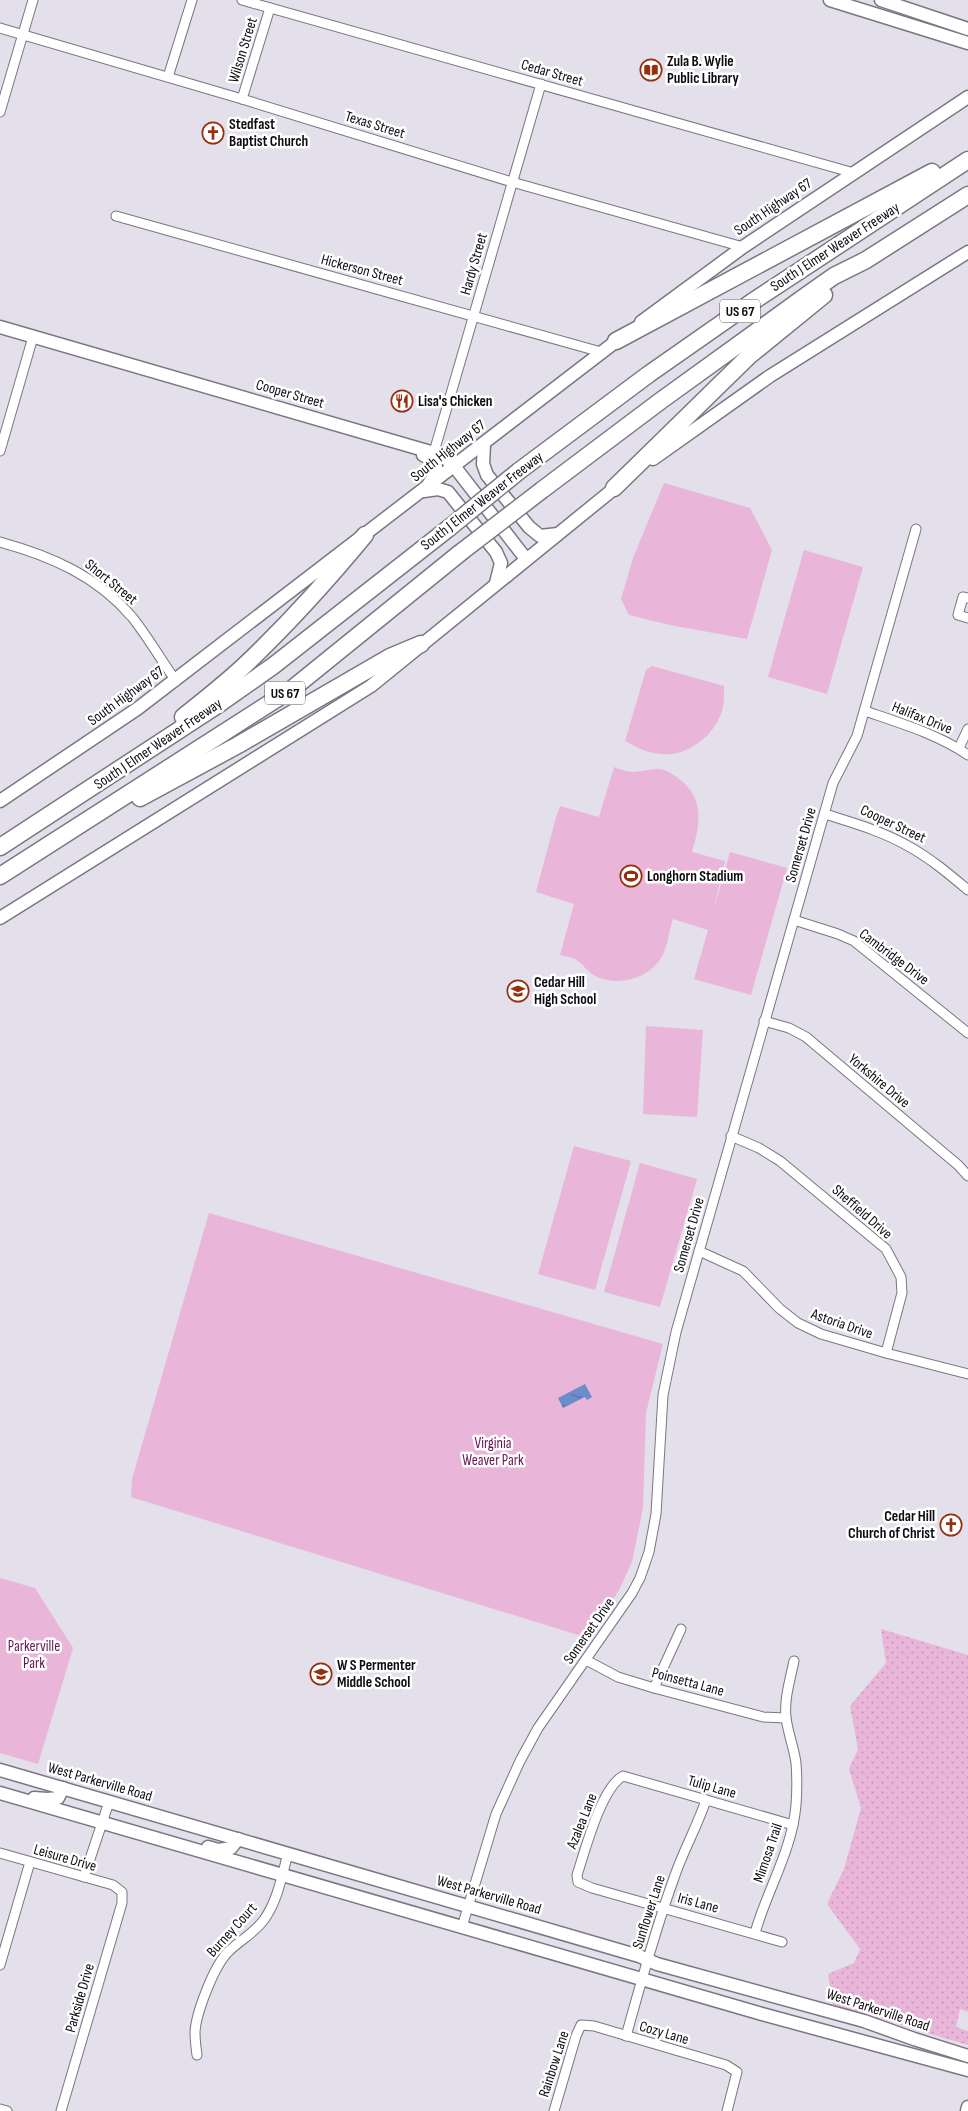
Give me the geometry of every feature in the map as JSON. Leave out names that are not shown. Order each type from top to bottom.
[{"type":"highway","points":[[616,341],[866,206],[968,154]]},
{"type":"highway","name":"South J Elmer Weaver Freeway","points":[[0,847],[143,755],[273,666],[519,472],[649,374],[752,302],[968,160]]},
{"type":"highway","name":"South J Elmer Weaver Freeway","points":[[0,876],[292,689],[542,490],[756,331],[834,276],[866,260],[968,195]]},
{"type":"highway","points":[[614,488],[749,356],[866,260]]},
{"type":"highway","points":[[143,755],[175,724],[250,660],[317,593],[365,535]]},
{"type":"highway","points":[[96,815],[128,804],[238,745],[390,657],[421,644]]},
{"type":"main road","points":[[830,0],[968,43]]},
{"type":"main road","points":[[881,0],[968,29]]},
{"type":"main road","name":"South Highway 67","points":[[0,801],[98,738],[176,681],[672,298],[743,247],[968,97]]},
{"type":"main road","points":[[0,918],[371,686],[614,488],[676,441],[770,376],[968,252]]},
{"type":"main road","name":"Cooper Street","points":[[0,327],[434,452],[447,458],[454,466],[526,560]]},
{"type":"main road","points":[[376,436],[390,445],[434,460],[436,464],[435,474],[424,491]]},
{"type":"main road","points":[[484,444],[484,469],[529,527],[540,536],[558,534]]},
{"type":"main road","points":[[424,491],[438,489],[448,492],[496,552],[500,563],[496,583]]},
{"type":"main road","name":"West Parkerville Road","points":[[0,1770],[648,1960],[864,2021],[968,2056]]},
{"type":"main road","points":[[0,1792],[47,1799],[58,1798],[63,1788]]},
{"type":"main road","points":[[0,1792],[642,1979],[968,2070]]},
{"type":"main road","points":[[158,1839],[218,1850],[231,1848],[238,1839]]},
{"type":"main road","points":[[967,2111],[968,2107]]},
{"type":"street","points":[[0,112],[33,0]]},
{"type":"street","points":[[168,78],[192,0]]},
{"type":"street","name":"Cedar Street","points":[[242,0],[854,173]]},
{"type":"street","name":"Wilson Street","points":[[242,99],[270,8]]},
{"type":"street","name":"Texas Street","points":[[0,28],[242,99],[512,182],[743,247]]},
{"type":"street","name":"Hardy Street","points":[[434,452],[541,84]]},
{"type":"street","name":"Hickerson Street","points":[[116,216],[601,352]]},
{"type":"street","points":[[0,450],[33,337]]},
{"type":"street","name":"Somerset Drive","points":[[462,1927],[496,1814],[520,1761],[538,1728],[632,1593],[649,1552],[656,1514],[663,1395],[676,1332],[833,783],[857,736],[916,529]]},
{"type":"street","name":"Short Street","points":[[0,542],[33,551],[62,563],[100,587],[133,618],[176,681]]},
{"type":"street","points":[[968,598],[963,597],[958,615],[968,618]]},
{"type":"street","name":"Halifax Drive","points":[[865,711],[905,724],[958,748],[968,755]]},
{"type":"street","points":[[958,748],[968,729]]},
{"type":"street","name":"Cooper Street","points":[[825,814],[873,830],[908,846],[944,870],[968,890]]},
{"type":"street","name":"Cambridge Drive","points":[[794,920],[854,941],[968,1033]]},
{"type":"street","name":"Yorkshire Drive","points":[[764,1022],[789,1028],[806,1037],[958,1165],[968,1176]]},
{"type":"street","name":"Sheffield Drive","points":[[731,1136],[759,1148],[780,1161],[886,1249],[901,1277],[902,1293],[886,1353]]},
{"type":"street","name":"Astoria Drive","points":[[699,1251],[743,1271],[780,1309],[798,1323],[821,1334],[968,1374]]},
{"type":"street","points":[[654,1688],[681,1628]]},
{"type":"street","name":"Poinsetta Lane","points":[[586,1660],[618,1677],[654,1688],[763,1717],[786,1718]]},
{"type":"street","name":"Mimosa Trail","points":[[755,1933],[761,1909],[788,1847],[796,1805],[796,1764],[786,1718],[786,1699],[794,1661]]},
{"type":"street","name":"Tulip Lane","points":[[623,1776],[793,1825]]},
{"type":"street","name":"Azalea Lane","points":[[578,1882],[576,1875],[591,1830],[613,1785],[623,1776]]},
{"type":"street","name":"Sunflower Lane","points":[[626,2036],[663,1908],[706,1800]]},
{"type":"street","points":[[84,1877],[97,1833],[109,1802]]},
{"type":"street","name":"Leisure Drive","points":[[0,1853],[113,1885],[122,1892]]},
{"type":"street","name":"Burney Court","points":[[197,2055],[195,2031],[209,1982],[217,1966],[228,1952],[249,1936],[263,1921],[272,1903],[288,1853]]},
{"type":"street","points":[[0,1965],[30,1862]]},
{"type":"street","name":"Iris Lane","points":[[578,1882],[592,1888],[782,1942]]},
{"type":"street","name":"Parkside Drive","points":[[61,2111],[122,1903],[122,1892]]},
{"type":"street","name":"Cozy Lane","points":[[581,2025],[594,2026],[726,2065],[737,2072],[728,2111]]},
{"type":"street","name":"Rainbow Lane","points":[[554,2111],[581,2025]]},
{"type":"street","points":[[0,2109],[7,2111]]},
{"type":"green space","points":[[664,483],[750,508],[772,550],[747,639],[670,625],[629,615],[621,599],[633,558]]},
{"type":"green space","points":[[804,550],[863,567],[827,694],[768,677]]},
{"type":"green space","points":[[652,666],[724,686],[723,706],[715,725],[701,741],[682,752],[661,754],[642,750],[625,741],[646,670]]},
{"type":"green space","name":"Longhorn Stadium","points":[[614,767],[631,772],[664,770],[677,777],[691,791],[698,807],[699,816],[692,852],[725,861],[713,912],[730,852],[787,868],[751,995],[694,979],[708,930],[673,919],[666,947],[657,964],[650,970],[632,979],[613,981],[595,976],[575,959],[560,955],[574,904],[536,892],[557,814],[560,806],[599,817]]},
{"type":"green space","points":[[646,1026],[703,1030],[697,1117],[643,1114]]},
{"type":"green space","points":[[574,1146],[631,1161],[595,1290],[538,1274]]},
{"type":"green space","points":[[640,1163],[697,1179],[660,1307],[604,1292]]},
{"type":"green space","name":"Virginia Weaver Park","points":[[209,1213],[663,1344],[646,1413],[643,1508],[632,1562],[619,1590],[588,1638],[131,1497],[132,1479]]},
{"type":"green space","name":"Parkerville Park","points":[[0,1578],[35,1588],[73,1648],[38,1764],[0,1753]]},
{"type":"green space","points":[[881,1629],[968,1655],[968,2012],[960,2009],[956,2027],[968,2031],[968,2045],[833,2005],[828,1974],[854,1963],[860,1949],[827,1904],[844,1869],[861,1808],[849,1769],[858,1749],[850,1706],[886,1663]]},
{"type":"water","points":[[585,1384],[592,1397],[587,1400],[585,1397],[563,1408],[558,1398]]},
{"type":"place","name":"Zula B. Wylie Public Library","points":[[651,70]]},
{"type":"place","name":"Stedfast Baptist Church","points":[[213,133]]},
{"type":"place","name":"Lisa's Chicken","points":[[402,401]]},
{"type":"place","name":"Longhorn Stadium","points":[[631,876]]},
{"type":"place","name":"Cedar Hill High School","points":[[518,991]]},
{"type":"place","name":"Cedar Hill Church of Christ","points":[[951,1525]]},
{"type":"place","name":"W S Permenter Middle School","points":[[321,1674]]}]
